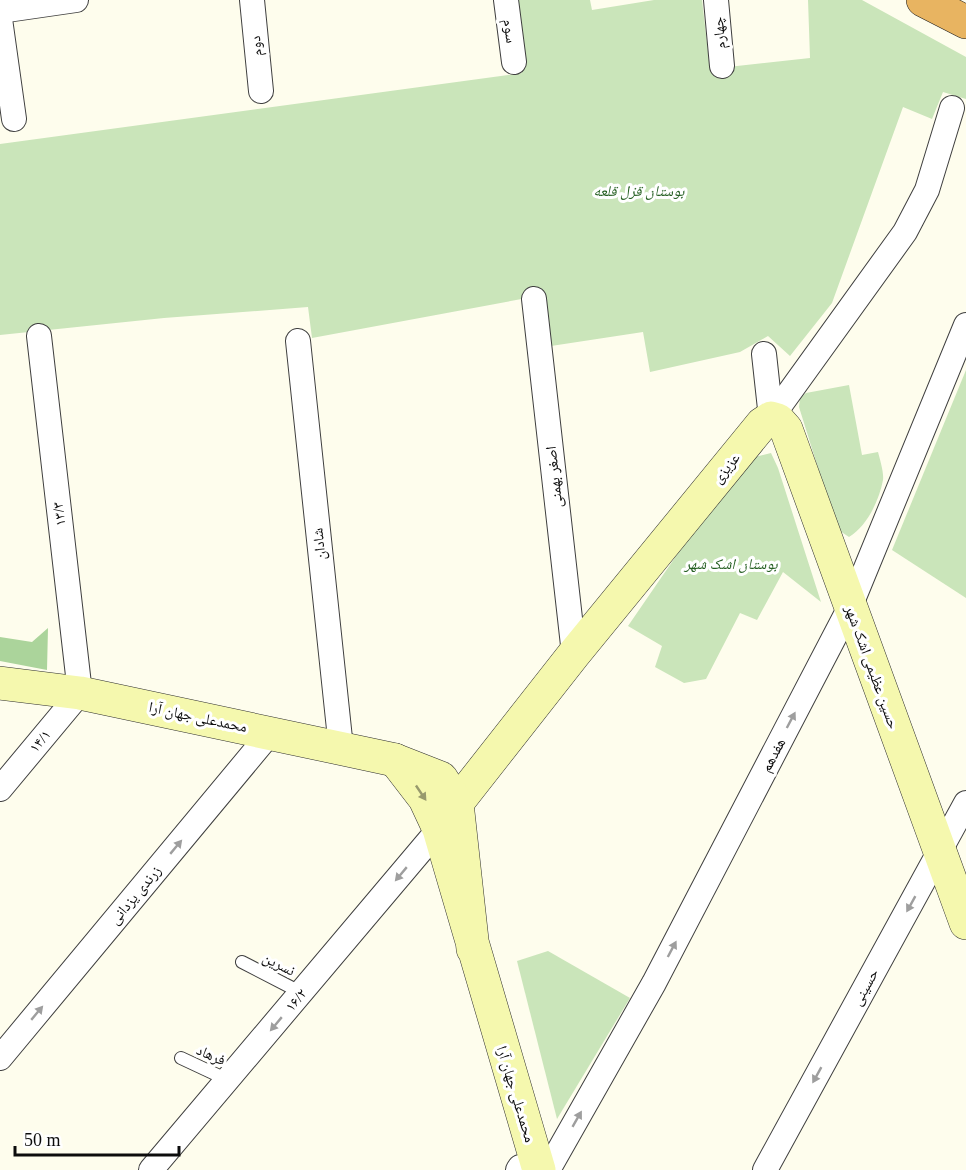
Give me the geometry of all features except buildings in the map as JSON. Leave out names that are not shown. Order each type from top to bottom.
[{"type":"highway","points":[[923,0],[966,22]]},
{"type":"street","points":[[0,11],[76,0]]},
{"type":"street","name":"دوم","points":[[252,0],[261,91]]},
{"type":"street","name":"سوم","points":[[506,0],[514,62]]},
{"type":"street","name":"چهارم","points":[[716,0],[722,66]]},
{"type":"street","points":[[0,20],[3,72],[14,119]]},
{"type":"street","name":"عزیزی","points":[[448,816],[574,654],[762,424],[771,418],[915,215],[927,190],[952,108]]},
{"type":"street","name":"اصغر بهمنی","points":[[534,299],[574,654]]},
{"type":"street","name":"هفدهم","points":[[548,1170],[654,983],[850,607],[966,325]]},
{"type":"street","name":"۱۳/۳","points":[[39,336],[80,693]]},
{"type":"street","name":"شادان","points":[[298,340],[341,748]]},
{"type":"street","points":[[764,354],[771,418]]},
{"type":"street","name":"حسین عظیمی اشک شهر","points":[[771,418],[778,420],[786,429],[966,923]]},
{"type":"street","name":"محمدعلی جهان آرا","points":[[0,682],[80,693],[271,732],[395,760],[441,778],[473,949],[526,1169]]},
{"type":"street","name":"۱۴/۱","points":[[0,789],[80,693]]},
{"type":"street","name":"زرندی یزدانی","points":[[0,1058],[271,732]]},
{"type":"street","name":"حسینی","points":[[765,1170],[966,803]]},
{"type":"street","name":"۱۶/۲","points":[[151,1170],[302,993],[448,816]]},
{"type":"lane","name":"نسرین","points":[[242,962],[302,993]]},
{"type":"lane","name":"فرهاد","points":[[181,1058],[228,1080]]},
{"type":"green space","name":"بوستان قزل قلعه","points":[[511,0],[590,0],[592,10],[654,0],[702,0],[710,69],[810,58],[808,0],[862,0],[966,57],[966,99],[943,92],[932,119],[903,107],[832,303],[790,356],[768,336],[740,352],[650,372],[643,332],[551,346],[543,295],[312,338],[308,307],[164,318],[0,335],[0,144],[522,73]]},
{"type":"green space","points":[[966,370],[966,598],[892,550]]},
{"type":"green space","points":[[849,385],[862,455],[878,452],[883,477],[879,496],[867,520],[849,537],[837,529],[799,407],[800,398],[806,393]]},
{"type":"green space","name":"بوستان اشک شهر","points":[[771,453],[778,468],[821,602],[783,572],[757,620],[740,613],[706,679],[684,683],[655,667],[662,646],[628,626],[742,460]]},
{"type":"green space","points":[[48,628],[47,670],[0,661],[0,637],[32,642]]},
{"type":"green space","points":[[548,951],[630,998],[557,1119],[517,961]]}]
